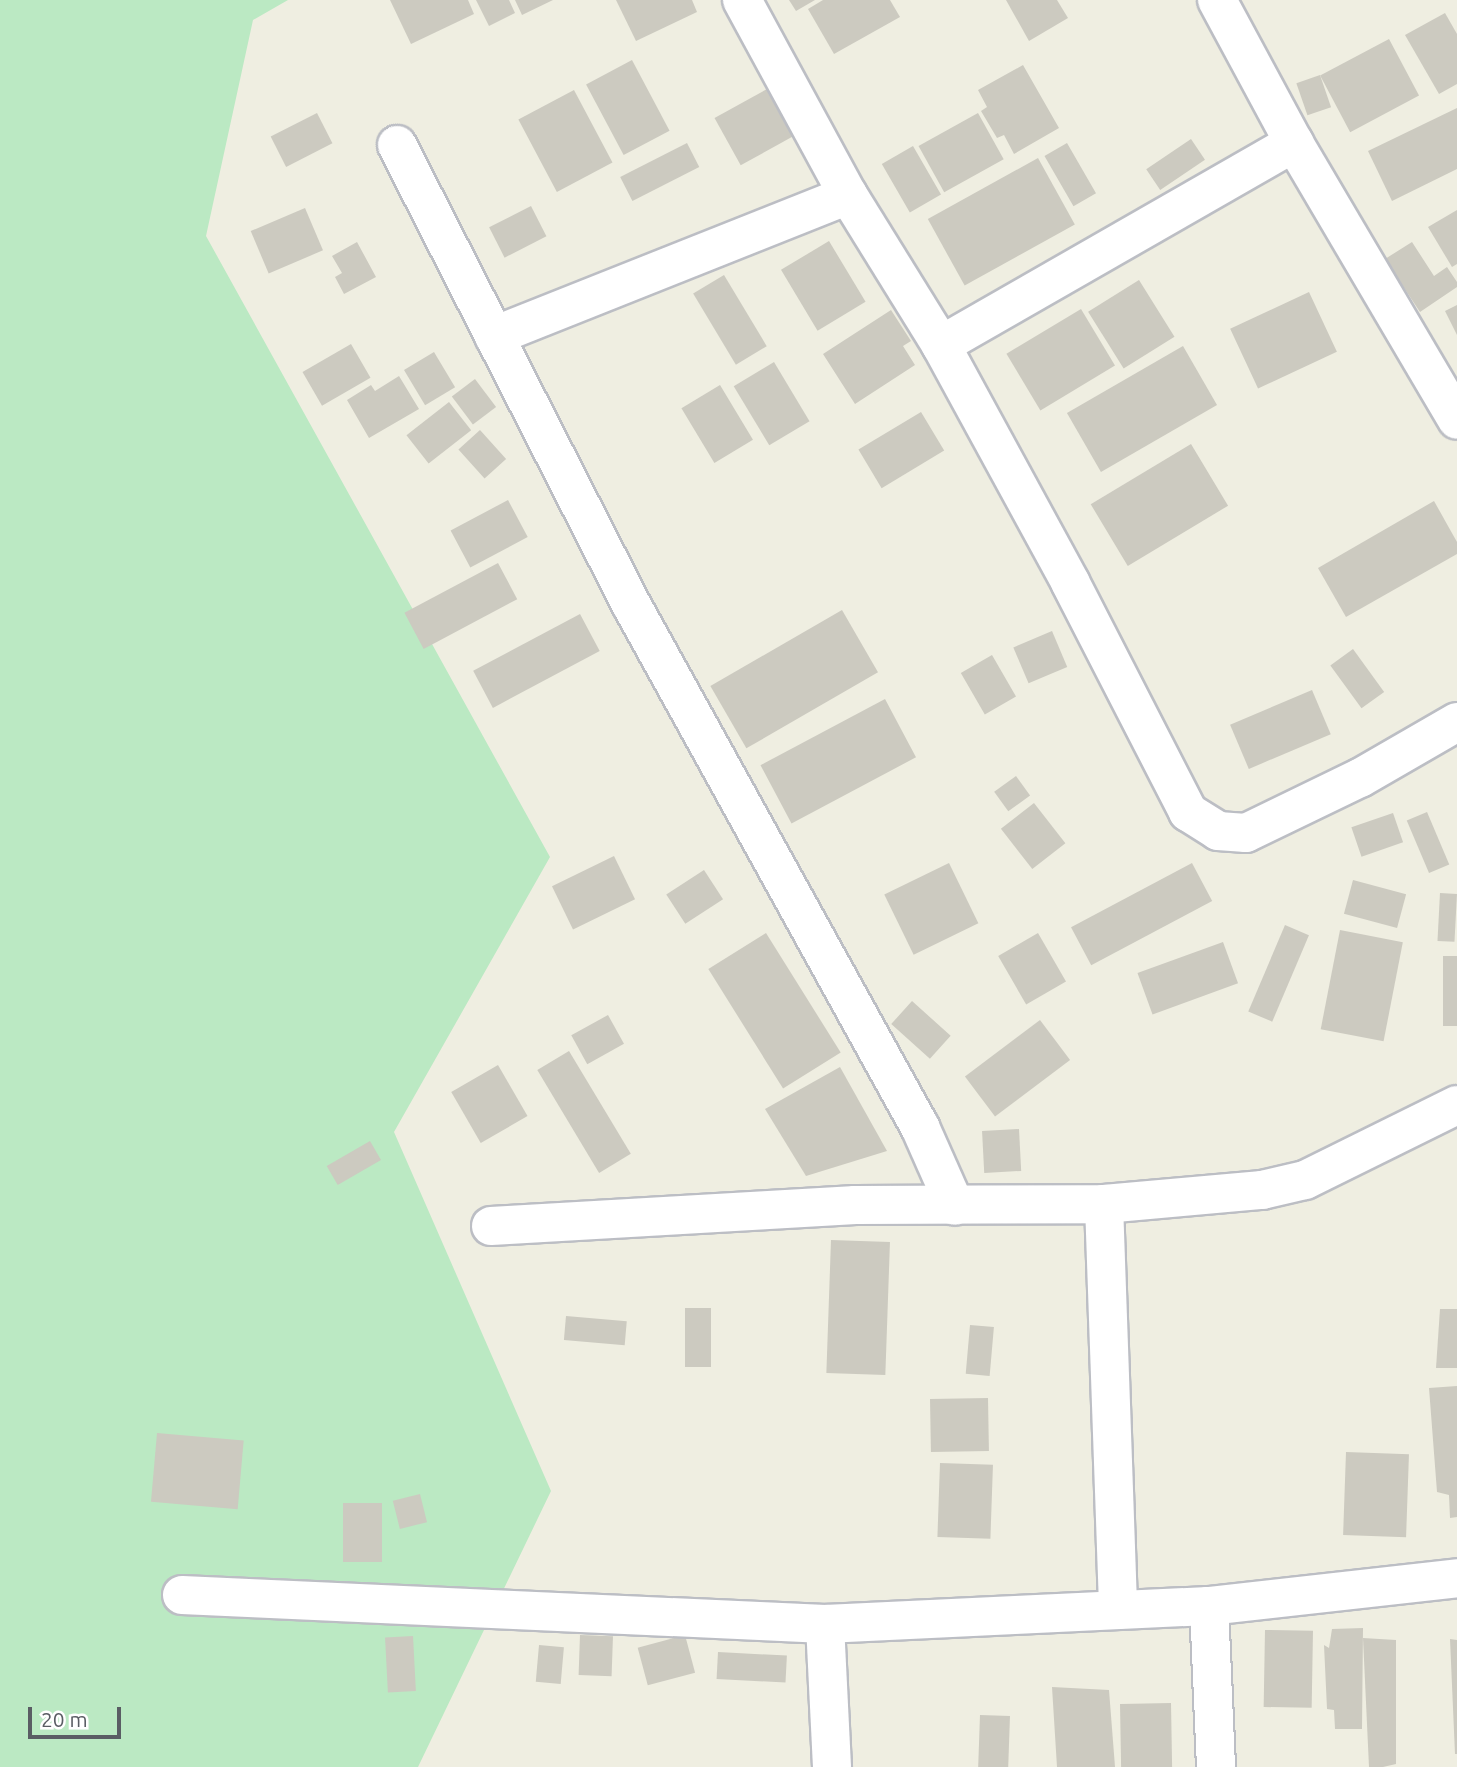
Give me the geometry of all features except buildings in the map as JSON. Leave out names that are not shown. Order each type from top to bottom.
[{"type":"street","points":[[741,0],[848,195],[941,345],[1070,582],[1188,812],[1218,831],[1246,833],[1360,778],[1457,722]]},
{"type":"street","points":[[1217,0],[1294,143],[1457,420]]},
{"type":"street","points":[[941,345],[1294,143]]},
{"type":"street","points":[[397,145],[631,604],[920,1127],[955,1206]]},
{"type":"street","points":[[494,336],[848,195]]},
{"type":"street","points":[[491,1226],[855,1205],[1104,1204],[1262,1190],[1305,1180],[1457,1105]]},
{"type":"street","points":[[1104,1204],[1118,1610]]},
{"type":"street","points":[[182,1595],[825,1624],[1209,1606],[1457,1578]]},
{"type":"street","points":[[1209,1606],[1216,1767]]},
{"type":"street","points":[[825,1624],[832,1767]]},
{"type":"green space","points":[[0,0],[288,0],[253,20],[206,236],[550,857],[394,1132],[551,1491],[418,1767],[0,1767]]}]
